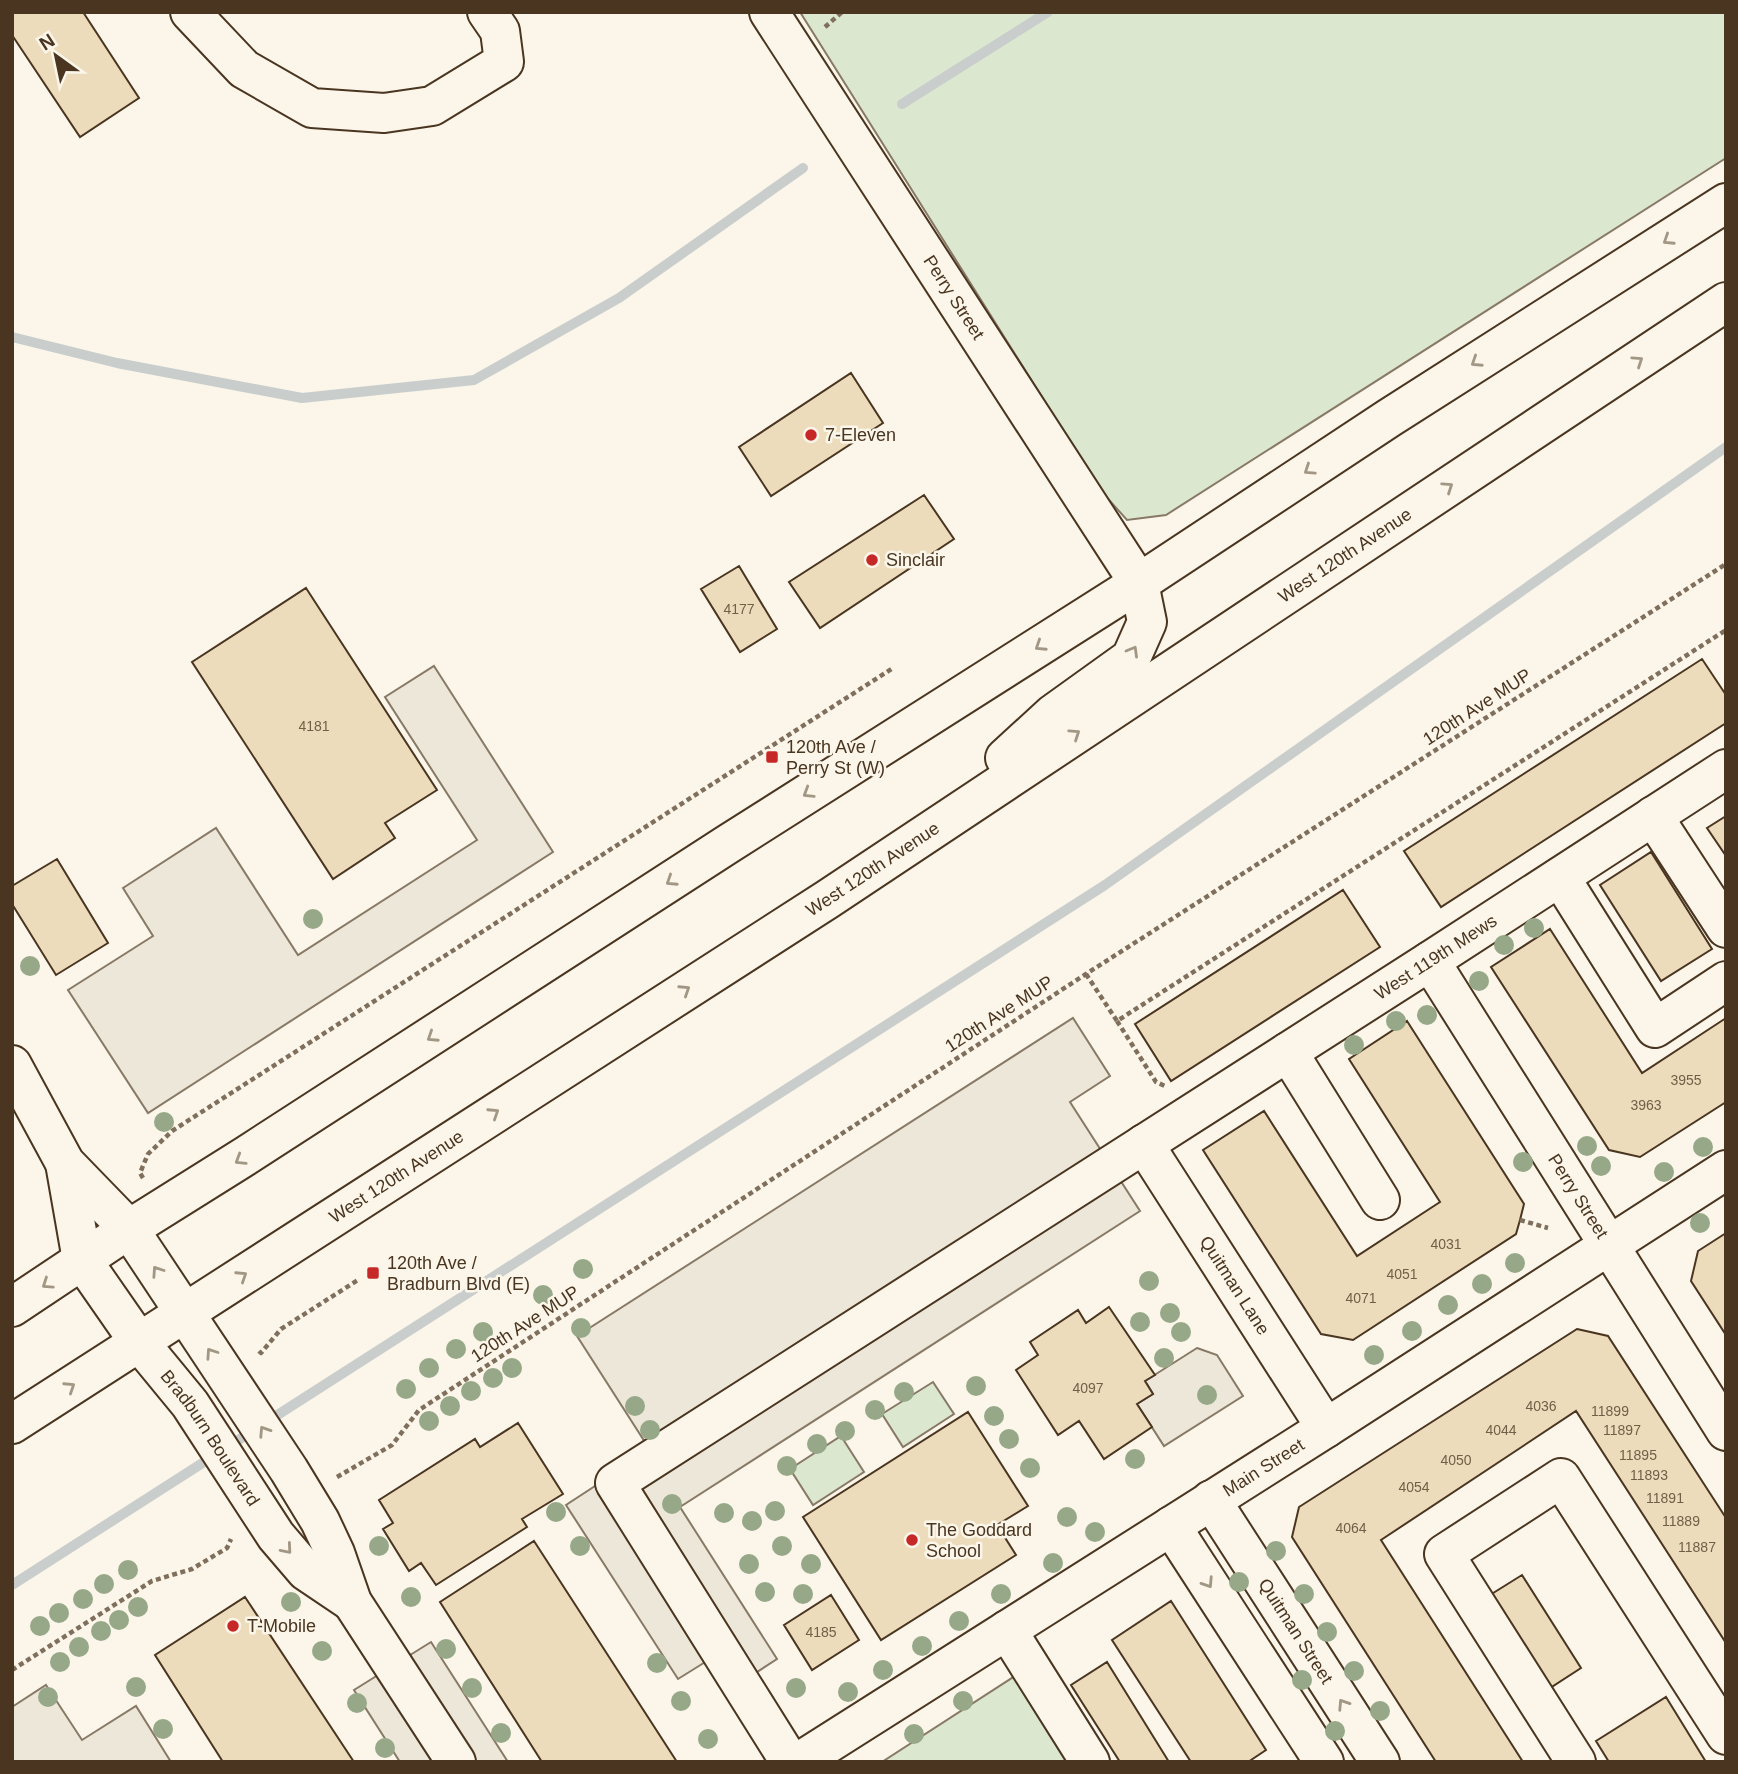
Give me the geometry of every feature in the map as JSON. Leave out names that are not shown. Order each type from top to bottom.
[{"type":"street","points":[[190,12],[244,69],[312,108],[384,113],[432,106],[504,62],[500,31],[487,12]]},
{"type":"street","name":"Perry Street","points":[[769,12],[1139,583]]},
{"type":"street","points":[[12,1307],[728,844],[1139,583],[1366,432],[1726,203]]},
{"type":"street","name":"West 120th Avenue","points":[[12,1424],[816,906],[1726,302]]},
{"type":"street","points":[[916,840],[1054,714],[1131,658],[1147,622],[1139,583]]},
{"type":"street","name":"West 119th Mews","points":[[790,1762],[615,1483],[1726,769]]},
{"type":"street","points":[[1653,816],[1726,928]]},
{"type":"street","points":[[1559,877],[1655,1028],[1726,981]]},
{"type":"street","name":"Perry Street","points":[[1430,961],[1726,1431]]},
{"type":"street","points":[[1288,1052],[1380,1200]]},
{"type":"street","points":[[12,1065],[65,1163],[82,1260]]},
{"type":"street","name":"Quitman Lane","points":[[1144,1144],[1326,1428]]},
{"type":"street","name":"Bradburn Boulevard","points":[[65,1163],[129,1229],[239,1392],[320,1521],[335,1553],[352,1602],[456,1762]]},
{"type":"street","name":"Main Street","points":[[799,1762],[1326,1428],[1726,1170]]},
{"type":"street","name":"Bradburn Boulevard","points":[[82,1260],[139,1342],[190,1404],[276,1536],[306,1571],[352,1602]]},
{"type":"street","points":[[1576,1762],[1444,1554],[1561,1478],[1726,1735]]},
{"type":"street","name":"Quitman Street","points":[[1211,1500],[1380,1762]]},
{"type":"street","points":[[1171,1525],[1324,1762]]},
{"type":"street","points":[[1007,1630],[1090,1762]]},
{"type":"path","name":"120th Ave MUP","points":[[330,1469],[337,1478],[392,1445],[419,1410],[1086,974],[1726,564]]},
{"type":"path","points":[[1117,1021],[1726,630]]},
{"type":"path","points":[[1086,974],[1156,1082],[1167,1087],[1189,1116]]},
{"type":"path","points":[[1520,1220],[1548,1228]]},
{"type":"path","points":[[261,1353],[281,1329],[358,1280]]},
{"type":"path","points":[[12,1670],[152,1581],[191,1569],[227,1548],[237,1529]]},
{"type":"green space","points":[[800,12],[1726,12],[1726,158],[1166,515],[1127,520],[1101,491]]},
{"type":"green space","points":[[933,1382],[954,1414],[903,1447],[882,1414]]},
{"type":"green space","points":[[841,1436],[864,1472],[813,1505],[790,1469]]},
{"type":"green space","points":[[1018,1674],[1075,1762],[882,1762]]},
{"type":"shaded area","points":[[434,666],[553,852],[148,1113],[68,990],[153,936],[123,888],[216,828],[298,955],[477,840],[385,697]]},
{"type":"shaded area","points":[[1073,1018],[1110,1076],[1070,1102],[1140,1211],[680,1507],[777,1659],[751,1676],[731,1646],[678,1679],[566,1505],[650,1450],[577,1336]]},
{"type":"shaded area","points":[[1197,1348],[1217,1355],[1243,1396],[1164,1446],[1137,1404],[1153,1394],[1145,1381]]},
{"type":"shaded area","points":[[431,1642],[508,1762],[400,1762],[354,1690]]},
{"type":"shaded area","points":[[46,1685],[82,1740],[136,1706],[171,1762],[12,1762],[12,1707]]},
{"type":"building","points":[[12,12],[83,12],[139,98],[80,137],[12,35]]},
{"type":"building","name":"7-Eleven","points":[[851,373],[883,423],[771,496],[739,447]]},
{"type":"building","name":"Sinclair","points":[[924,495],[954,539],[820,628],[789,582]]},
{"type":"building","points":[[739,566],[777,629],[740,652],[701,589]]},
{"type":"building","points":[[306,588],[437,790],[385,823],[395,838],[333,879],[192,662]]},
{"type":"building","points":[[1702,659],[1726,695],[1726,723],[1441,907],[1404,851]]},
{"type":"building","points":[[1726,816],[1726,856],[1707,828]]},
{"type":"building","points":[[1651,852],[1712,949],[1661,981],[1600,885]]},
{"type":"building","points":[[57,859],[108,943],[56,975],[12,904],[12,886]]},
{"type":"building","points":[[1343,890],[1380,947],[1171,1081],[1135,1024]]},
{"type":"building","points":[[1550,929],[1642,1073],[1726,1018],[1726,1102],[1640,1157],[1609,1150],[1491,967]]},
{"type":"building","points":[[1407,1021],[1524,1204],[1520,1220],[1516,1234],[1353,1340],[1321,1334],[1203,1150],[1264,1111],[1357,1256],[1440,1202],[1349,1059]]},
{"type":"building","points":[[1726,1233],[1726,1335],[1691,1281],[1698,1251]]},
{"type":"building","points":[[1109,1307],[1155,1375],[1145,1381],[1153,1394],[1137,1404],[1152,1427],[1104,1459],[1079,1421],[1058,1435],[1016,1370],[1038,1355],[1030,1342],[1078,1310],[1086,1323]]},
{"type":"building","points":[[1577,1329],[1608,1336],[1726,1518],[1726,1643],[1576,1411],[1381,1540],[1523,1762],[1436,1762],[1292,1537],[1299,1507]]},
{"type":"building","name":"The Goddard School","points":[[968,1412],[1028,1506],[997,1525],[1016,1555],[881,1640],[803,1517]]},
{"type":"building","points":[[518,1423],[563,1494],[522,1519],[527,1527],[436,1585],[421,1563],[409,1571],[383,1529],[393,1523],[379,1500],[475,1439],[480,1447]]},
{"type":"building","points":[[534,1541],[677,1762],[542,1762],[440,1602]]},
{"type":"building","points":[[1522,1575],[1581,1668],[1550,1688],[1490,1595]]},
{"type":"building","points":[[831,1595],[859,1640],[812,1670],[784,1625]]},
{"type":"building","points":[[245,1597],[354,1762],[223,1762],[155,1655]]},
{"type":"building","points":[[1171,1601],[1266,1750],[1248,1762],[1191,1762],[1112,1640]]},
{"type":"building","points":[[1107,1662],[1169,1762],[1120,1762],[1071,1685]]},
{"type":"building","points":[[1666,1697],[1706,1762],[1609,1762],[1596,1741]]},
{"type":"waterway","points":[[902,104],[1048,12]]},
{"type":"waterway","points":[[12,337],[117,363],[302,398],[474,380],[619,298],[803,168]]},
{"type":"waterway","points":[[12,1585],[1105,885],[1726,447]]},
{"type":"place","name":"7-Eleven","points":[[811,435]]},
{"type":"place","name":"Sinclair","points":[[872,560]]},
{"type":"place","name":"120th Ave / Perry St (W)","points":[[772,757]]},
{"type":"place","name":"120th Ave / Bradburn Blvd (E)","points":[[373,1273]]},
{"type":"place","name":"The Goddard School","points":[[912,1540]]},
{"type":"place","name":"T-Mobile","points":[[233,1626]]}]
